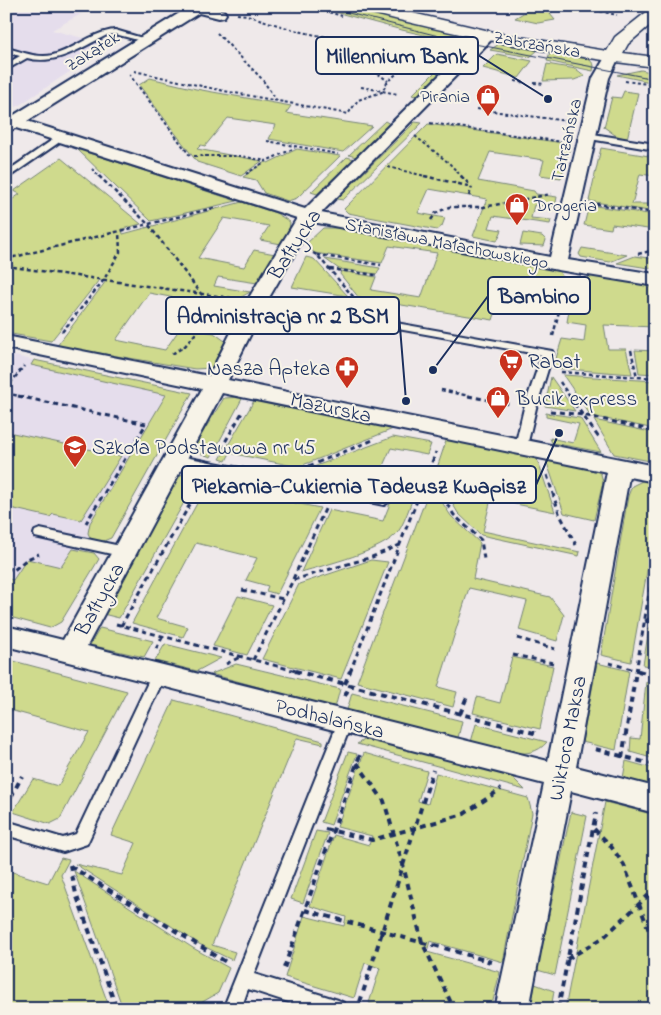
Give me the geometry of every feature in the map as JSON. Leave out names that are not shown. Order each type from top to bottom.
[{"type":"street","name":"Zabrzańska","points":[[362,6],[487,36],[612,57],[655,62]]},
{"type":"street","name":"Zakątek","points":[[9,123],[145,40],[194,7],[218,14]]},
{"type":"street","points":[[612,57],[621,41],[655,13]]},
{"type":"street","name":"Bałtycka","points":[[70,652],[216,383],[262,292],[308,216],[487,36]]},
{"type":"street","name":"Tatrzańska","points":[[558,264],[601,78],[612,57]]},
{"type":"street","name":"Stanisława Małachowskiego","points":[[9,123],[61,137],[308,216],[558,264],[655,280]]},
{"type":"street","name":"Mazurska","points":[[6,342],[216,383],[655,474]]},
{"type":"street","name":"Wiktora Maksa","points":[[512,1009],[560,776],[619,467]]},
{"type":"street","name":"Podhalańska","points":[[6,636],[158,676],[655,800]]},
{"type":"lane","points":[[6,50],[36,58],[54,57],[105,33],[115,32],[145,40]]},
{"type":"lane","points":[[6,68],[26,55]]},
{"type":"lane","points":[[588,136],[655,147]]},
{"type":"lane","points":[[6,176],[61,137]]},
{"type":"lane","points":[[262,292],[548,353],[548,370],[530,408],[530,448]]},
{"type":"lane","points":[[175,459],[384,501]]},
{"type":"lane","points":[[40,534],[125,552]]},
{"type":"lane","points":[[6,828],[63,845],[81,838],[158,676]]},
{"type":"lane","points":[[232,1009],[346,722]]},
{"type":"lane","points":[[246,974],[277,990],[338,1009]]},
{"type":"path","points":[[595,10],[621,16]]},
{"type":"path","points":[[236,13],[321,38],[335,40],[358,38]]},
{"type":"path","points":[[215,30],[262,79],[277,101]]},
{"type":"path","points":[[335,40],[337,44],[388,80]]},
{"type":"path","points":[[196,163],[126,70],[348,114],[358,100],[382,92],[388,80],[421,53]]},
{"type":"path","points":[[515,81],[526,82]]},
{"type":"path","points":[[534,83],[544,84]]},
{"type":"path","points":[[361,87],[426,99]]},
{"type":"path","points":[[477,109],[569,121]]},
{"type":"path","points":[[426,122],[563,142]]},
{"type":"path","points":[[419,129],[413,135],[449,163],[472,187]]},
{"type":"path","points":[[267,141],[363,160]]},
{"type":"path","points":[[241,177],[266,160],[296,147]]},
{"type":"path","points":[[192,157],[241,156],[266,160]]},
{"type":"path","points":[[382,166],[472,187]]},
{"type":"path","points":[[92,169],[148,224],[218,316]]},
{"type":"path","points":[[470,196],[472,187]]},
{"type":"path","points":[[430,223],[436,213],[449,207],[484,207],[545,194],[553,195]]},
{"type":"path","points":[[6,259],[219,207]]},
{"type":"path","points":[[47,350],[104,279],[120,252],[119,232]]},
{"type":"path","points":[[287,250],[381,265]]},
{"type":"path","points":[[631,256],[655,250]]},
{"type":"path","points":[[6,266],[242,300],[262,292]]},
{"type":"path","points":[[330,269],[376,276]]},
{"type":"path","points":[[548,353],[566,283]]},
{"type":"path","points":[[169,356],[185,346],[201,327],[226,311]]},
{"type":"path","points":[[183,324],[217,330]]},
{"type":"path","points":[[631,350],[637,377]]},
{"type":"path","points":[[548,370],[655,378]]},
{"type":"path","points":[[548,370],[583,415],[619,467]]},
{"type":"path","points":[[441,390],[530,408],[583,415],[655,431]]},
{"type":"path","points":[[121,626],[255,391]]},
{"type":"path","points":[[6,393],[146,424],[74,541]]},
{"type":"path","points":[[282,480],[303,468],[413,424]]},
{"type":"path","points":[[345,684],[444,430]]},
{"type":"path","points":[[530,448],[576,546]]},
{"type":"path","points":[[428,473],[454,515],[481,540],[484,559]]},
{"type":"path","points":[[253,660],[293,580],[333,491]]},
{"type":"path","points":[[293,580],[372,557],[400,545]]},
{"type":"path","points":[[558,1009],[593,829],[622,756],[655,558]]},
{"type":"path","points":[[6,568],[14,570]]},
{"type":"path","points":[[242,590],[283,599]]},
{"type":"path","points":[[644,621],[655,616]]},
{"type":"path","points":[[90,617],[655,765]]},
{"type":"path","points":[[644,621],[655,624]]},
{"type":"path","points":[[513,655],[580,668]]},
{"type":"path","points":[[636,670],[655,674]]},
{"type":"path","points":[[460,714],[468,694]]},
{"type":"path","points":[[277,990],[362,750]]},
{"type":"path","points":[[357,763],[384,801],[422,942],[454,1009]]},
{"type":"path","points":[[358,1009],[434,769]]},
{"type":"path","points":[[6,806],[22,776]]},
{"type":"path","points":[[305,825],[372,840],[464,814],[503,788]]},
{"type":"path","points":[[593,829],[610,845],[624,865],[653,941],[655,952]]},
{"type":"path","points":[[70,842],[70,866],[76,894],[117,1009]]},
{"type":"path","points":[[70,866],[246,974]]},
{"type":"path","points":[[567,959],[603,938],[655,889]]},
{"type":"path","points":[[305,910],[520,970]]},
{"type":"path","points":[[429,944],[434,946]]},
{"type":"shaded area","points":[[6,6],[95,6],[52,30],[110,45],[18,106],[6,110]]},
{"type":"shaded area","name":"Szkoła Podstawowa nr 45","points":[[6,354],[185,395],[94,553],[6,614]]},
{"type":"green space","points":[[313,6],[344,6],[464,36],[468,45],[402,30]]},
{"type":"green space","points":[[535,6],[582,6],[575,12],[555,9],[550,14],[555,20],[538,23],[515,18]]},
{"type":"green space","points":[[499,44],[538,50],[530,57],[490,50]]},
{"type":"green space","points":[[550,52],[590,60],[594,65],[593,71],[547,61]]},
{"type":"green space","points":[[497,54],[532,61],[519,78],[483,68]]},
{"type":"green space","points":[[445,62],[447,68],[418,97],[412,95]]},
{"type":"green space","points":[[547,64],[576,69],[585,76],[574,80],[543,81]]},
{"type":"green space","points":[[641,70],[655,73],[655,83],[617,75]]},
{"type":"green space","points":[[150,78],[196,89],[291,106],[286,113],[372,126],[343,152],[269,139],[276,125],[228,118],[205,146],[201,145],[197,149],[262,161],[241,176],[197,162],[139,85]]},
{"type":"green space","points":[[624,91],[638,93],[627,139],[615,135],[604,127],[612,97],[621,98]]},
{"type":"green space","points":[[385,121],[390,124],[356,157],[349,155]]},
{"type":"green space","points":[[415,122],[422,123],[343,200],[337,199]]},
{"type":"green space","points":[[428,124],[571,144],[561,178],[540,175],[544,160],[490,152],[478,181],[557,197],[555,207],[534,205],[531,218],[551,220],[550,224],[493,216],[489,228],[502,230],[497,241],[473,236],[487,199],[429,189],[418,213],[445,218],[442,226],[437,230],[348,213],[344,209]]},
{"type":"green space","points":[[601,148],[655,157],[655,176],[640,174],[632,204],[655,204],[655,212],[589,201]]},
{"type":"green space","points":[[77,149],[237,201],[151,221]]},
{"type":"green space","points":[[297,149],[340,156],[297,198],[288,201],[264,193],[256,180],[243,177],[265,162],[268,163]]},
{"type":"green space","points":[[347,157],[354,159],[317,194],[311,192]]},
{"type":"green space","points":[[61,158],[141,224],[122,229],[123,234],[242,202],[276,213],[290,222],[289,231],[281,244],[260,240],[269,226],[224,218],[198,258],[244,267],[254,250],[275,254],[257,283],[218,277],[214,286],[250,292],[195,324],[184,322],[197,302],[149,293],[116,340],[165,350],[181,327],[214,333],[225,341],[212,368],[195,369],[57,346],[106,281],[99,280],[51,341],[6,333],[6,204],[20,194],[14,191]]},
{"type":"green space","points":[[589,205],[655,215],[655,230],[612,224],[611,229],[584,225]]},
{"type":"green space","points":[[323,228],[343,228],[559,271],[562,276],[561,282],[541,279],[536,294],[503,289],[493,320],[359,298],[340,274],[341,271],[376,277],[371,290],[421,298],[437,253],[389,246],[382,263],[314,253],[307,243]]},
{"type":"green space","points":[[523,233],[542,236],[546,240],[544,246],[520,245]]},
{"type":"green space","points":[[582,248],[627,255],[610,262],[581,257],[579,254]]},
{"type":"green space","points":[[635,256],[655,259],[655,269],[617,263]]},
{"type":"green space","points":[[306,257],[314,259],[348,296],[292,287]]},
{"type":"green space","points":[[325,259],[380,268],[377,274],[339,269]]},
{"type":"green space","points":[[589,276],[655,286],[655,327],[604,325],[608,349],[626,349],[632,374],[553,368],[562,339],[584,342],[586,325],[567,322],[575,277],[588,279]]},
{"type":"green space","points":[[635,350],[655,351],[655,374],[639,373]]},
{"type":"green space","points":[[34,360],[192,393],[111,538],[101,542],[91,540],[88,533],[90,523],[166,395],[31,365]]},
{"type":"green space","points":[[563,375],[655,381],[655,429],[591,416]]},
{"type":"green space","points":[[551,377],[575,411],[545,406]]},
{"type":"green space","points":[[243,397],[211,457],[199,453],[195,445],[224,398]]},
{"type":"green space","points":[[255,399],[398,427],[298,467],[230,453],[226,461],[220,459]]},
{"type":"green space","points":[[546,413],[580,418],[601,452],[552,443],[550,438],[573,443],[579,424],[546,417]]},
{"type":"green space","points":[[594,420],[655,433],[655,462],[614,454]]},
{"type":"green space","points":[[8,432],[121,456],[81,520],[53,514],[50,517],[6,507],[6,434]]},
{"type":"green space","points":[[393,437],[431,444],[427,455],[391,448],[381,470],[386,473],[381,484],[308,469]]},
{"type":"green space","points":[[447,438],[536,456],[555,512],[491,499],[483,531],[580,552],[579,556],[481,535],[458,513],[435,474]]},
{"type":"green space","points":[[545,457],[591,467],[601,474],[603,482],[594,520],[564,513]]},
{"type":"green space","points":[[193,472],[200,474],[119,618],[103,614],[180,475]]},
{"type":"green space","points":[[402,474],[420,477],[401,527],[391,539],[367,551],[301,572],[329,510],[383,521]]},
{"type":"green space","points":[[644,480],[655,481],[655,526],[631,662],[601,655],[628,496],[632,486]]},
{"type":"green space","points":[[207,485],[320,508],[277,594],[266,591],[268,586],[246,580],[257,558],[196,543],[156,618],[188,627],[183,637],[132,623]]},
{"type":"green space","points":[[431,485],[451,516],[480,543],[473,579],[550,597],[564,615],[557,641],[519,630],[527,601],[469,588],[438,687],[457,692],[453,707],[357,682]]},
{"type":"green space","points":[[73,549],[94,553],[99,559],[61,622],[50,628],[6,616],[6,578],[13,580],[27,559],[61,567]]},
{"type":"green space","points":[[371,560],[388,562],[341,679],[262,659],[299,584]]},
{"type":"green space","points":[[238,596],[272,605],[247,655],[213,646]]},
{"type":"green space","points":[[100,628],[153,641],[144,657],[90,645]]},
{"type":"green space","points":[[649,628],[655,629],[655,667],[643,665]]},
{"type":"green space","points":[[165,644],[221,658],[197,671],[155,661]]},
{"type":"green space","points":[[512,657],[553,666],[540,729],[473,713],[477,697],[500,703]]},
{"type":"green space","points":[[6,659],[127,691],[60,819],[50,824],[13,812],[33,779],[58,786],[89,732],[6,709]]},
{"type":"green space","points":[[597,663],[629,671],[616,750],[582,742]]},
{"type":"green space","points":[[236,664],[340,689],[335,708],[211,674]]},
{"type":"green space","points":[[646,682],[655,684],[655,759],[630,752],[631,738],[640,739]]},
{"type":"green space","points":[[352,693],[462,721],[458,738],[347,710]]},
{"type":"green space","points":[[174,700],[323,741],[323,744],[297,738],[212,945],[235,952],[232,960],[199,944],[75,864],[122,875],[136,843],[111,835]]},
{"type":"green space","points":[[476,724],[547,742],[540,749],[531,752],[521,753],[500,750],[471,742]]},
{"type":"green space","points":[[365,739],[378,739],[498,770],[511,776],[525,790],[357,744]]},
{"type":"green space","points":[[348,752],[357,754],[331,825],[321,822]]},
{"type":"green space","points":[[364,753],[427,771],[418,801],[428,804],[436,773],[528,798],[532,813],[503,962],[430,941],[427,952],[500,972],[491,1009],[388,1009],[369,1003],[380,968],[365,963],[354,998],[285,977],[304,916],[344,926],[346,917],[310,906],[334,835],[369,845],[372,836],[337,827]]},
{"type":"green space","points":[[626,761],[655,769],[655,792],[622,784]]},
{"type":"green space","points":[[605,802],[655,815],[655,1009],[565,1009]]},
{"type":"green space","points":[[571,812],[587,816],[555,975],[537,970]]},
{"type":"green space","points":[[316,831],[328,833],[303,903],[291,899]]},
{"type":"green space","points":[[61,858],[69,860],[61,875],[110,1009],[6,1009],[6,870],[48,883]]},
{"type":"green space","points":[[74,871],[193,948],[229,968],[218,993],[199,1004],[197,1009],[123,1009]]},
{"type":"green space","points":[[535,984],[554,991],[551,1009],[531,1009]]},
{"type":"tram line","points":[[321,6],[454,40],[655,79]]},
{"type":"place","name":"Millennium Bank","points":[[548,99]]},
{"type":"place","name":"Pirania","points":[[488,117]]},
{"type":"place","name":"Drogeria","points":[[517,226]]},
{"type":"place","name":"Bambino","points":[[433,370]]},
{"type":"place","name":"Rabat","points":[[511,382]]},
{"type":"place","name":"Nasza Apteka","points":[[347,389]]},
{"type":"place","name":"Administracja nr 2 BSM","points":[[406,401]]},
{"type":"place","name":"Bucik express","points":[[498,419]]},
{"type":"place","name":"Piekarnia-Cukiernia Tadeusz Kwapisz","points":[[559,433]]},
{"type":"place","name":"Szkoła Podstawowa nr 45","points":[[75,468]]}]
